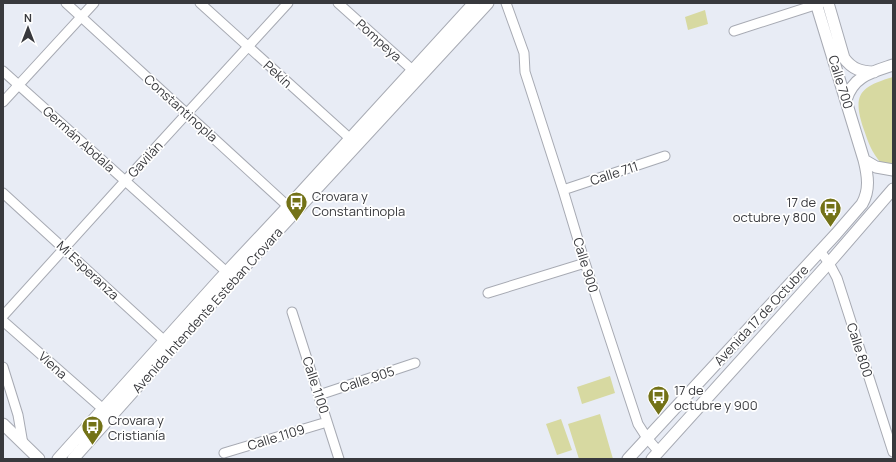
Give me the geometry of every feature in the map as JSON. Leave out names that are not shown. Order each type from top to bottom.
[{"type":"main road","name":"Avenida Intendente Esteban Crovara","points":[[73,459],[168,344],[230,275],[417,74],[474,5],[488,3]]},
{"type":"main road","name":"Calle 700","points":[[820,3],[844,58],[848,63],[860,71],[874,72]]},
{"type":"main road","name":"Calle 700","points":[[820,3],[864,160]]},
{"type":"main road","points":[[846,100],[852,86],[856,81],[893,65]]},
{"type":"main road","points":[[864,160],[876,167],[893,170]]},
{"type":"main road","name":"Avenida 17 de Octubre","points":[[628,459],[820,252],[862,204],[865,199],[868,183],[864,160]]},
{"type":"main road","name":"Avenida 17 de Octubre","points":[[655,455],[829,263],[893,189]]},
{"type":"main road","name":"Avenida Intendente Esteban Crovara","points":[[58,459],[103,409],[168,344]]},
{"type":"main road","points":[[5,426],[39,459]]},
{"type":"street","name":"Constantinopla","points":[[66,3],[292,209]]},
{"type":"street","points":[[3,102],[94,3]]},
{"type":"street","name":"Pekín","points":[[200,3],[354,142]]},
{"type":"street","name":"Gavilán","points":[[3,316],[288,3]]},
{"type":"street","name":"Pompeya","points":[[338,3],[417,74]]},
{"type":"street","name":"Calle 900","points":[[506,3],[524,53],[525,72],[585,263],[638,424],[655,455]]},
{"type":"street","points":[[734,32],[820,3]]},
{"type":"street","name":"Germán Abdala","points":[[3,71],[230,275]]},
{"type":"street","name":"Calle 711","points":[[563,190],[665,156]]},
{"type":"street","name":"Mi Esperanza","points":[[3,192],[168,344]]},
{"type":"street","name":"Calle 800","points":[[820,252],[829,263],[837,278],[893,449]]},
{"type":"street","points":[[488,293],[585,263]]},
{"type":"street","name":"Calle 1100","points":[[292,312],[339,459]]},
{"type":"street","name":"Viena","points":[[3,321],[103,409]]},
{"type":"street","name":"Calle 905","points":[[319,395],[415,363]]},
{"type":"street","points":[[3,367],[18,415],[23,444]]},
{"type":"street","points":[[5,426],[15,422],[18,415]]},
{"type":"street","name":"Calle 1109","points":[[224,453],[327,422]]},
{"type":"green space","points":[[705,10],[708,24],[688,30],[685,17]]},
{"type":"green space","points":[[893,77],[893,165],[881,163],[875,155],[860,118],[859,100],[861,94],[866,89],[872,85]]},
{"type":"green space","points":[[610,376],[615,393],[582,404],[577,387]]},
{"type":"green space","points":[[600,414],[613,459],[579,459],[568,424]]},
{"type":"green space","points":[[561,419],[572,450],[557,455],[546,424]]},
{"type":"place","name":"Crovara y Constantinopla","points":[[297,222]]},
{"type":"place","name":"17 de octubre y 800","points":[[831,228]]},
{"type":"place","name":"17 de octubre y 900","points":[[659,416]]},
{"type":"place","name":"Crovara y Cristianía","points":[[93,446]]}]
